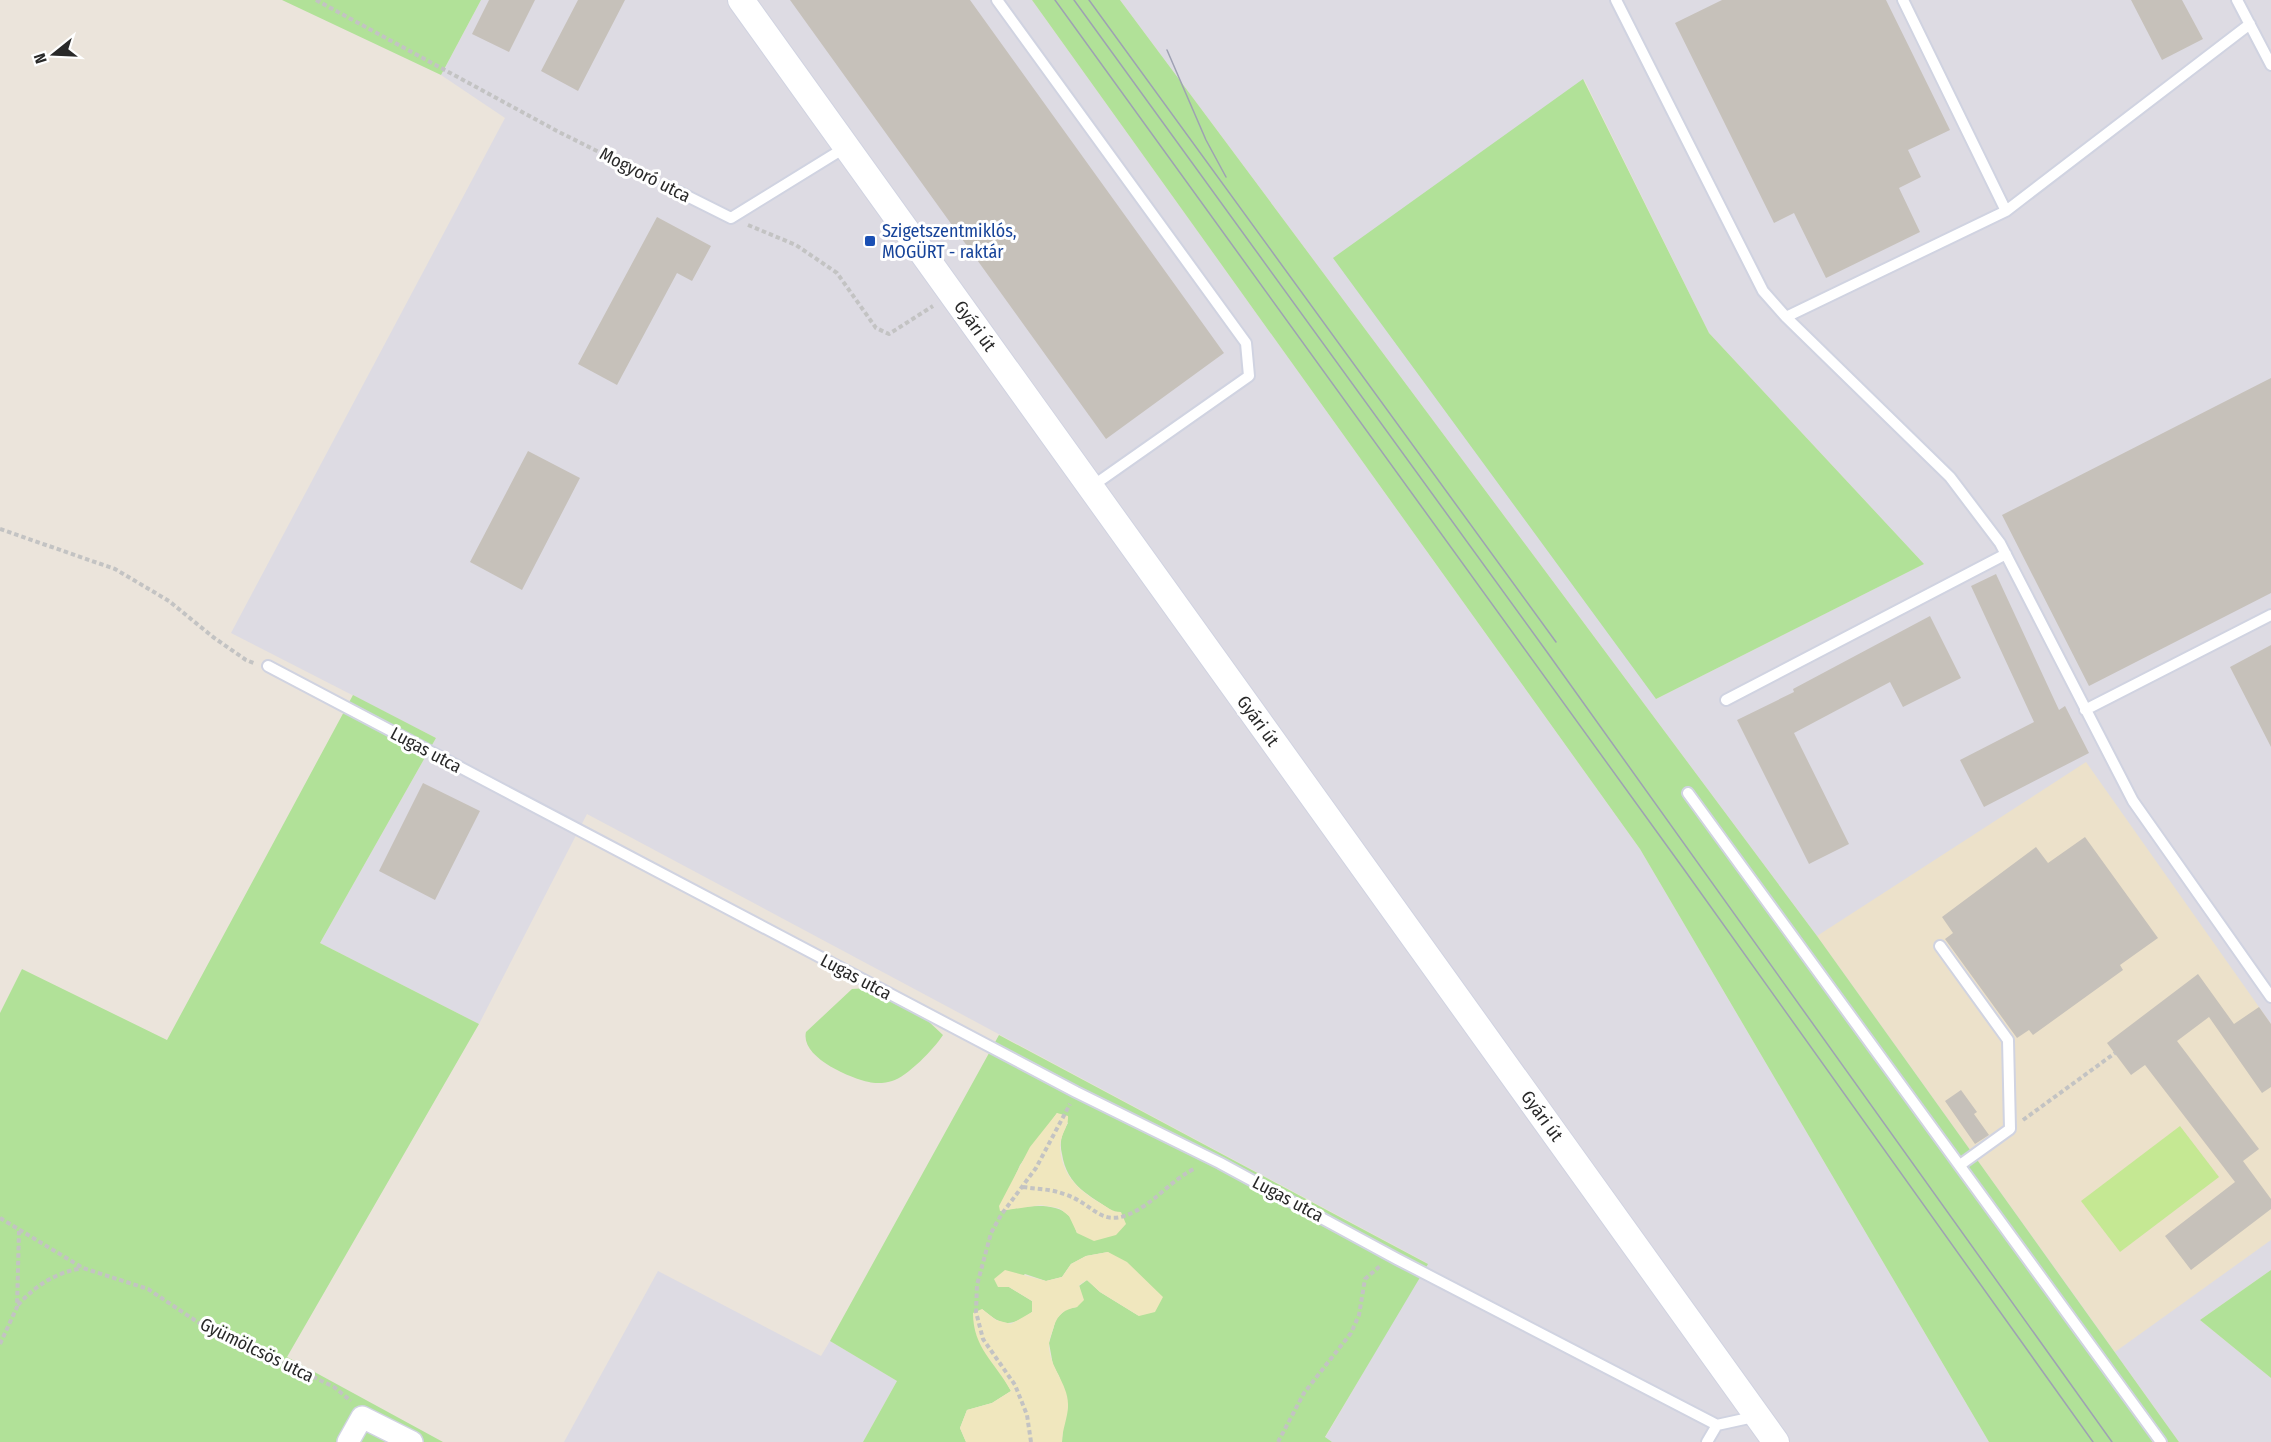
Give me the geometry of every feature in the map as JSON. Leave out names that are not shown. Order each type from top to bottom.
[{"type":"street","name":"Gyári út","points":[[741,0],[1776,1442]]},
{"type":"street","points":[[348,1442],[362,1416],[412,1442]]},
{"type":"lane","points":[[997,0],[1246,343],[1249,376],[1091,488]]},
{"type":"lane","points":[[1616,0],[1763,291],[1786,317],[1950,477],[2000,543],[2133,801],[2271,997]]},
{"type":"lane","points":[[1903,0],[2006,211]]},
{"type":"lane","points":[[2237,0],[2271,65]]},
{"type":"lane","points":[[1786,317],[2006,211],[2250,24]]},
{"type":"lane","points":[[731,218],[846,147]]},
{"type":"lane","name":"Mogyoró utca","points":[[667,186],[731,218]]},
{"type":"lane","points":[[1726,700],[2006,554]]},
{"type":"lane","points":[[2085,710],[2271,615]]},
{"type":"lane","name":"Lugas utca","points":[[268,666],[1076,1092],[1220,1163],[1397,1259],[1717,1425]]},
{"type":"lane","points":[[1688,793],[2161,1442]]},
{"type":"lane","points":[[1940,946],[2008,1040],[2010,1129],[1960,1166]]},
{"type":"lane","points":[[1707,1442],[1717,1425],[1758,1416]]},
{"type":"path","name":"Mogyoró utca","points":[[316,0],[557,131],[667,186]]},
{"type":"path","points":[[731,218],[796,245],[837,273],[876,328],[889,334],[952,294]]},
{"type":"path","points":[[0,529],[115,569],[169,600],[213,637],[246,660],[253,664],[268,666]]},
{"type":"path","points":[[2010,1129],[2115,1053]]},
{"type":"path","points":[[1031,1442],[1027,1415],[1015,1385],[982,1340],[976,1312],[977,1286],[991,1233],[1001,1215],[1036,1168],[1076,1092]]},
{"type":"path","points":[[1023,1187],[1066,1194],[1095,1213],[1109,1218],[1126,1215],[1144,1206],[1180,1176],[1196,1168],[1220,1163]]},
{"type":"path","name":"Gyümölcsös utca","points":[[0,1218],[83,1268],[148,1289],[208,1329],[254,1348],[334,1387],[351,1401],[362,1416]]},
{"type":"path","points":[[0,1344],[16,1307],[19,1231]]},
{"type":"path","points":[[1278,1442],[1304,1394],[1350,1333],[1359,1316],[1365,1279],[1375,1268],[1397,1259]]},
{"type":"path","points":[[16,1307],[38,1285],[51,1276],[83,1268]]},
{"type":"shaded area","points":[[481,0],[1032,0],[1640,849],[1989,1442],[1332,1442],[1325,1438],[1427,1263],[587,814],[479,1024],[320,943],[436,738],[231,633],[505,118],[441,75]]},
{"type":"shaded area","points":[[1120,0],[2271,0],[2271,1270],[2200,1320],[2271,1378],[2271,1442],[2179,1442],[1817,936]],"holes":[[[1584,79],[1709,333],[1924,564],[1656,699]]]},
{"type":"shaded area","points":[[2086,762],[2271,1024],[2271,1240],[2115,1352],[1817,936]]},
{"type":"shaded area","points":[[658,1271],[821,1356],[830,1341],[897,1381],[863,1442],[564,1442]]},
{"type":"green space","points":[[282,0],[481,0],[441,75]]},
{"type":"green space","points":[[1032,0],[1120,0],[1817,936],[2179,1442],[1989,1442],[1640,849]]},
{"type":"green space","points":[[1583,79],[1709,333],[1924,564],[1656,699],[1333,258]]},
{"type":"green space","points":[[353,695],[436,738],[320,943],[479,1024],[287,1357],[443,1442],[0,1442],[0,1013],[22,969],[167,1040]]},
{"type":"green space","points":[[868,988],[927,1020],[943,1035],[913,1068],[890,1082],[872,1083],[839,1071],[818,1058],[806,1041],[806,1032],[852,989]]},
{"type":"green space","points":[[999,1035],[1428,1264],[1325,1437],[1332,1442],[1062,1442],[1068,1406],[1059,1376],[1053,1365],[1049,1343],[1056,1319],[1066,1309],[1077,1307],[1081,1294],[1079,1286],[1087,1280],[1100,1292],[1139,1316],[1108,1252],[1086,1256],[1071,1264],[1062,1277],[1046,1281],[1025,1274],[1009,1287],[1032,1301],[1032,1312],[1018,1321],[1001,1322],[982,1309],[1001,1373],[1011,1391],[992,1403],[967,1410],[960,1428],[966,1442],[863,1442],[897,1381],[830,1341]],"holes":[[[1057,1113],[1068,1123],[1061,1146],[1069,1174],[1080,1189],[1114,1212],[1077,1233],[1069,1216],[1055,1208],[1036,1206],[1000,1211],[1020,1165]]]},
{"type":"green space","points":[[2180,1126],[2219,1177],[2120,1252],[2081,1201]]},
{"type":"green space","points":[[2271,1270],[2271,1378],[2200,1320]]},
{"type":"sand","points":[[1057,1113],[1068,1116],[1060,1147],[1067,1173],[1078,1187],[1092,1198],[1110,1209],[1121,1212],[1126,1224],[1116,1235],[1094,1241],[1077,1233],[1069,1216],[1059,1208],[1041,1205],[1000,1211],[999,1206],[1030,1147]]},
{"type":"sand","points":[[1108,1252],[1127,1262],[1163,1297],[1155,1312],[1139,1316],[1100,1292],[1087,1280],[1079,1285],[1084,1300],[1077,1307],[1060,1315],[1049,1342],[1052,1360],[1067,1398],[1068,1410],[1062,1442],[966,1442],[960,1428],[967,1410],[992,1403],[1011,1391],[981,1345],[974,1325],[973,1313],[982,1309],[996,1320],[1011,1324],[1032,1312],[1032,1301],[1009,1287],[998,1287],[994,1279],[1005,1270],[1046,1281],[1062,1277],[1071,1264],[1086,1256]]},
{"type":"building","points":[[489,0],[535,0],[509,52],[472,34]]},
{"type":"building","points":[[578,0],[625,0],[578,91],[541,71]]},
{"type":"building","points":[[790,0],[970,0],[1224,353],[1106,439]]},
{"type":"building","points":[[1722,0],[1886,0],[1950,130],[1908,150],[1921,177],[1899,188],[1920,232],[1826,278],[1794,213],[1774,223],[1675,23]]},
{"type":"building","points":[[2131,0],[2182,0],[2203,39],[2162,60]]},
{"type":"building","points":[[657,217],[711,246],[692,281],[677,273],[617,385],[578,364]]},
{"type":"building","points":[[2271,378],[2271,593],[2089,686],[2002,515]]},
{"type":"building","points":[[528,451],[580,478],[522,590],[470,562]]},
{"type":"building","points":[[1996,574],[2059,710],[2065,706],[2089,753],[1984,807],[1960,760],[2034,722],[1971,586]]},
{"type":"building","points":[[1930,616],[1961,678],[1903,707],[1890,682],[1794,733],[1849,844],[1809,864],[1737,720],[1794,692],[1793,689]]},
{"type":"building","points":[[2271,645],[2271,747],[2230,667]]},
{"type":"building","points":[[423,783],[480,811],[435,900],[379,871]]},
{"type":"building","points":[[2085,837],[2158,938],[2120,965],[2123,970],[2033,1035],[2029,1030],[2017,1038],[1945,939],[1953,933],[1942,917],[2036,847],[2048,863]]},
{"type":"building","points":[[2198,974],[2234,1024],[2259,1007],[2271,1024],[2271,1087],[2262,1093],[2209,1017],[2177,1041],[2259,1149],[2243,1161],[2271,1199],[2271,1209],[2191,1270],[2165,1236],[2235,1182],[2145,1065],[2131,1075],[2107,1043]]},
{"type":"building","points":[[1961,1090],[1977,1112],[1974,1114],[1989,1135],[1975,1144],[1945,1101]]},
{"type":"tram line","points":[[1055,0],[1683,868],[2093,1442]]},
{"type":"tram line","points":[[1074,0],[1547,652],[2112,1442]]},
{"type":"tram line","points":[[1089,0],[1556,642]]},
{"type":"tram line","points":[[1167,50],[1206,140],[1226,177]]},
{"type":"place","name":"Szigetszentmiklós, MOGÜRT - raktár","points":[[870,241]]}]
